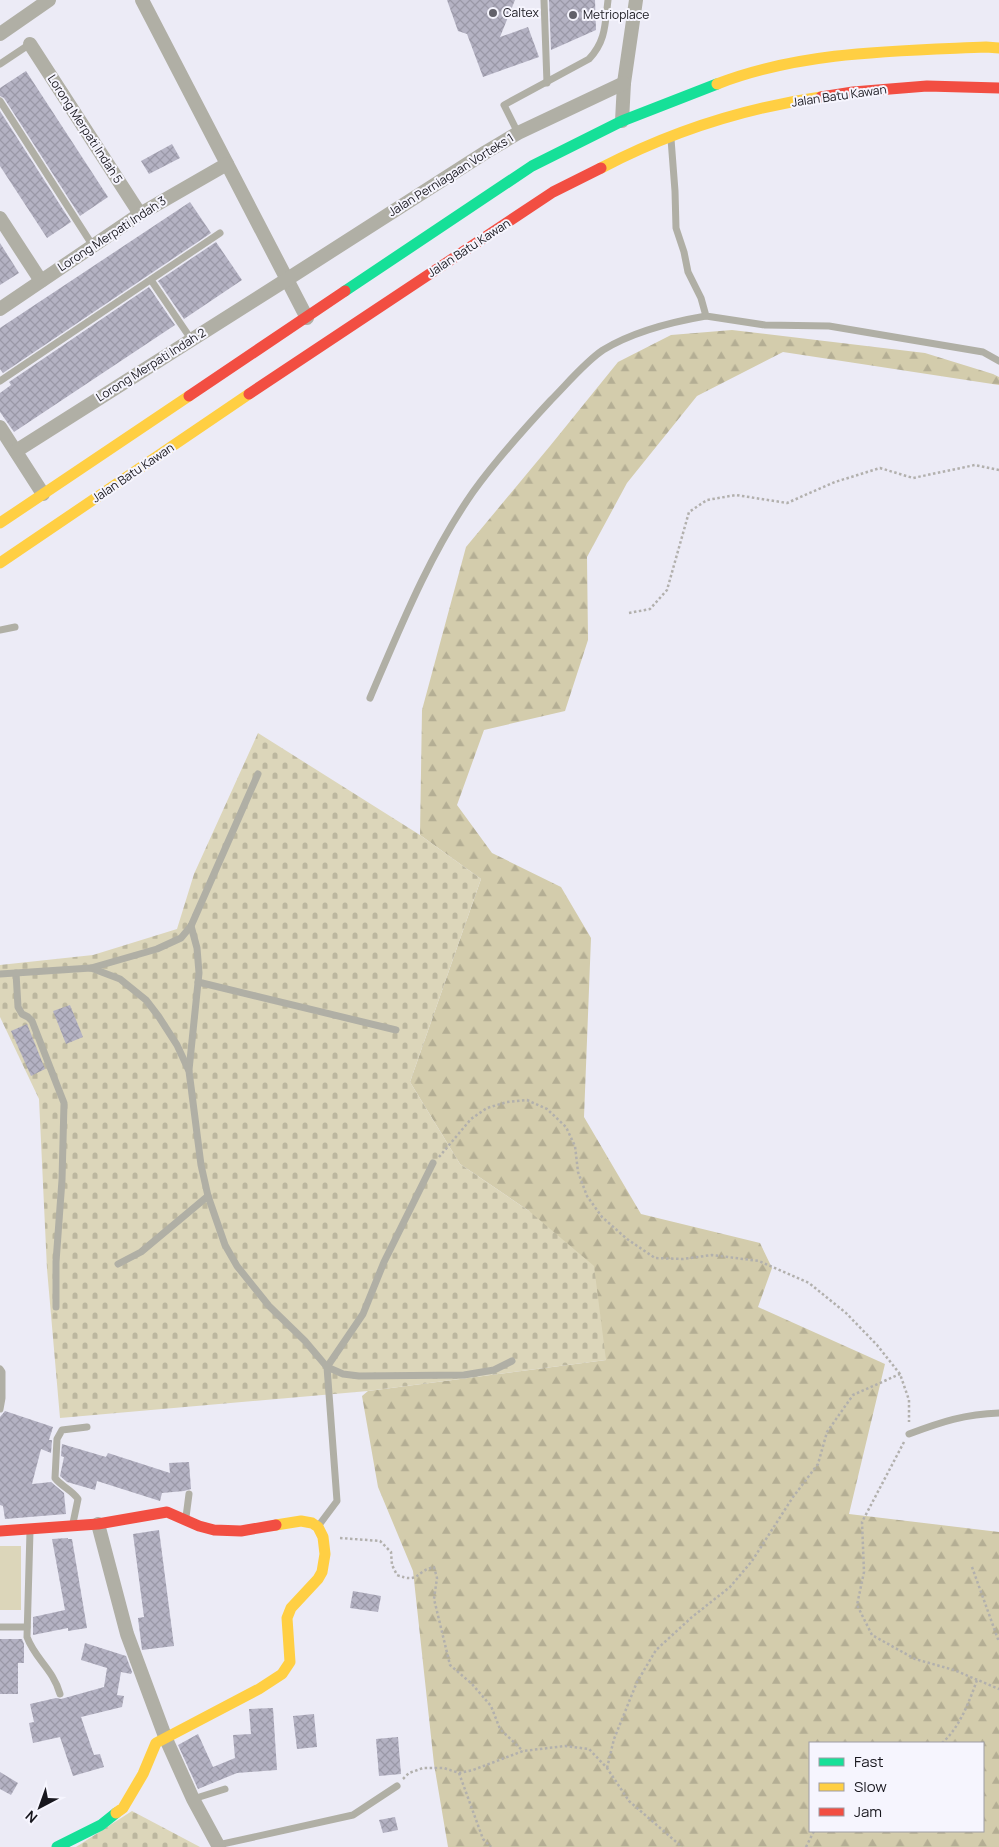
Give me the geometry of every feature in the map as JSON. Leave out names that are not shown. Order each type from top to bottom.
[{"type":"main road","points":[[0,523],[532,166],[730,79],[792,63],[863,52],[999,48]]},
{"type":"main road","name":"Jalan Batu Kawan","points":[[0,563],[322,344],[553,192],[635,150],[695,127],[744,112],[791,102],[853,92],[928,86],[999,88]]},
{"type":"main road","points":[[621,127],[634,132]]},
{"type":"main road","points":[[646,133],[695,127]]},
{"type":"main road","points":[[553,192],[609,151]]},
{"type":"main road","points":[[0,1531],[98,1524],[163,1512],[172,1513],[199,1526],[214,1530],[241,1531],[301,1521],[312,1523],[320,1532],[325,1554],[322,1572],[318,1579],[290,1608],[287,1618],[290,1662],[282,1674],[259,1689],[156,1743],[143,1774],[123,1808],[101,1825],[57,1847]]},
{"type":"street","points":[[0,34],[49,0]]},
{"type":"street","points":[[142,0],[307,318]]},
{"type":"street","points":[[621,127],[624,84],[636,0]]},
{"type":"street","name":"Lorong Merpati Indah 5","points":[[30,44],[140,214]]},
{"type":"street","name":"Jalan Perniagaan Vorteks 1","points":[[286,280],[518,133],[624,84]]},
{"type":"street","name":"Lorong Merpati Indah 3","points":[[0,309],[140,214],[227,164]]},
{"type":"street","points":[[0,218],[41,281]]},
{"type":"street","name":"Lorong Merpati Indah 2","points":[[16,451],[286,280]]},
{"type":"street","points":[[0,427],[43,494]]},
{"type":"street","points":[[98,1524],[127,1634],[166,1739],[193,1799],[218,1846]]},
{"type":"lane","points":[[544,0],[547,83]]},
{"type":"lane","points":[[518,133],[504,105],[589,59],[598,49],[604,35],[608,0]]},
{"type":"lane","points":[[0,64],[30,44]]},
{"type":"lane","points":[[0,101],[93,246]]},
{"type":"lane","points":[[670,136],[676,228],[688,272],[701,298],[706,316]]},
{"type":"lane","points":[[0,381],[220,233]]},
{"type":"lane","points":[[151,280],[191,339]]},
{"type":"lane","points":[[370,698],[401,625],[444,538],[474,492],[528,424],[571,379],[602,351],[653,328],[706,316],[765,325],[829,326],[983,352],[999,361]]},
{"type":"lane","points":[[0,630],[15,627]]},
{"type":"lane","points":[[0,974],[91,968],[157,949],[181,938],[191,926],[258,774]]},
{"type":"lane","points":[[191,926],[197,948],[198,982],[189,1071],[201,1165],[208,1196],[225,1245],[237,1266],[269,1306],[305,1341],[327,1367],[343,1374],[359,1376],[464,1375],[494,1370],[512,1361]]},
{"type":"lane","points":[[91,968],[120,979],[146,1000],[177,1045],[189,1071]]},
{"type":"lane","points":[[16,973],[18,1007],[22,1014],[32,1021],[64,1103],[62,1180],[56,1262],[56,1306]]},
{"type":"lane","points":[[198,982],[396,1030]]},
{"type":"lane","points":[[320,1532],[337,1501],[327,1367],[363,1314],[384,1262],[433,1163]]},
{"type":"lane","points":[[118,1264],[142,1252],[208,1196]]},
{"type":"lane","points":[[0,1369],[2,1372],[2,1398],[0,1408]]},
{"type":"lane","points":[[909,1434],[942,1421],[974,1414],[999,1413]]},
{"type":"lane","points":[[73,1526],[78,1499],[72,1490],[55,1478],[57,1439],[62,1430],[87,1428]]},
{"type":"lane","points":[[185,1520],[189,1494]]},
{"type":"lane","points":[[30,1528],[27,1627],[30,1645],[54,1676],[60,1694]]},
{"type":"lane","points":[[0,1627],[27,1627]]},
{"type":"lane","points":[[218,1846],[353,1815],[397,1786]]},
{"type":"lane","points":[[193,1799],[224,1789]]},
{"type":"path","points":[[629,613],[650,609],[668,590],[689,512],[707,500],[736,495],[787,503],[835,482],[880,468],[913,478],[975,465],[999,470]]},
{"type":"path","points":[[433,1163],[471,1119],[487,1108],[507,1102],[528,1100],[547,1109],[566,1127],[575,1146],[578,1172],[587,1196],[602,1217],[627,1239],[655,1258],[683,1259],[712,1255],[759,1262],[809,1283],[846,1313],[877,1345],[900,1374],[909,1400],[909,1434],[862,1522],[864,1572],[857,1606],[872,1635],[915,1659],[954,1670],[999,1689]]},
{"type":"path","points":[[607,1768],[614,1739],[634,1690],[656,1650],[730,1587],[752,1561],[793,1497],[818,1464],[827,1432],[853,1395],[900,1374]]},
{"type":"path","points":[[320,1532],[380,1541],[391,1552],[392,1565],[397,1575],[408,1579],[419,1576],[425,1569],[434,1567],[437,1578],[434,1599],[450,1665],[472,1684],[491,1706],[500,1729],[523,1751]]},
{"type":"path","points":[[972,1568],[999,1642]]},
{"type":"path","points":[[943,1742],[948,1738],[968,1706],[977,1680]]},
{"type":"path","points":[[397,1786],[409,1773],[424,1768],[444,1768],[458,1773],[474,1770],[523,1751],[565,1746],[589,1749],[607,1768],[629,1801],[682,1847]]},
{"type":"path","points":[[458,1773],[482,1839],[491,1847]]},
{"type":"path","points":[[806,1847],[814,1832]]},
{"type":"green space","points":[[732,330],[925,353],[999,377],[999,385],[783,352],[697,396],[627,483],[587,557],[588,640],[565,711],[484,730],[457,805],[492,853],[561,887],[591,938],[584,1117],[641,1214],[760,1243],[772,1268],[758,1307],[885,1364],[849,1514],[999,1532],[999,1847],[448,1847],[434,1764],[413,1571],[378,1487],[362,1396],[368,1391],[606,1360],[529,1211],[460,1164],[410,1082],[481,879],[420,835],[422,710],[466,547],[618,362],[671,335]]},
{"type":"green space","points":[[258,733],[420,835],[481,879],[410,1082],[460,1164],[529,1211],[594,1266],[606,1360],[368,1391],[60,1418],[47,1269],[39,1099],[0,1017],[0,965],[93,955],[177,929],[194,874]]},
{"type":"green space","points":[[0,1546],[21,1546],[21,1610],[0,1610]]},
{"type":"green space","points":[[132,1811],[200,1847],[76,1847]]},
{"type":"building","points":[[447,0],[515,0],[500,37],[528,27],[539,57],[483,77],[467,34],[458,31]]},
{"type":"building","name":"Metrioplace","points":[[549,0],[595,0],[596,30],[551,50]]},
{"type":"building","points":[[26,71],[108,197],[80,216],[4,98],[0,96],[0,88]]},
{"type":"building","points":[[0,111],[71,222],[47,238],[0,166]]},
{"type":"building","points":[[172,144],[180,158],[149,174],[141,161]]},
{"type":"building","points":[[190,202],[211,233],[3,373],[0,369],[0,328]]},
{"type":"building","points":[[216,242],[242,280],[184,319],[158,281]]},
{"type":"building","points":[[0,243],[19,273],[0,285]]},
{"type":"building","points":[[149,287],[175,325],[14,432],[0,412],[0,393],[11,385],[9,382]]},
{"type":"building","points":[[70,1005],[83,1037],[66,1044],[53,1011]]},
{"type":"building","points":[[27,1024],[45,1069],[31,1076],[11,1031]]},
{"type":"building","points":[[5,1411],[53,1427],[49,1440],[52,1440],[51,1453],[41,1449],[32,1484],[51,1482],[64,1493],[66,1514],[5,1519],[3,1506],[0,1505],[0,1417]]},
{"type":"building","points":[[62,1444],[106,1457],[108,1453],[170,1473],[169,1463],[189,1462],[191,1489],[162,1493],[160,1501],[97,1481],[95,1490],[67,1482],[60,1476],[64,1457],[61,1456]]},
{"type":"building","points":[[159,1530],[174,1646],[142,1650],[138,1618],[144,1617],[133,1534]]},
{"type":"building","points":[[52,1539],[72,1539],[87,1628],[68,1631],[68,1628],[33,1635],[33,1617],[65,1610]]},
{"type":"building","points":[[353,1591],[381,1596],[378,1612],[350,1608]]},
{"type":"building","points":[[0,1639],[22,1639],[24,1644],[24,1663],[18,1663],[18,1694],[0,1694]]},
{"type":"building","points":[[85,1643],[126,1656],[132,1672],[131,1674],[121,1672],[117,1695],[124,1696],[122,1707],[81,1717],[94,1755],[100,1754],[104,1767],[73,1776],[60,1737],[33,1743],[29,1723],[34,1722],[30,1704],[56,1698],[61,1699],[104,1687],[107,1668],[81,1660]]},
{"type":"building","points":[[273,1708],[277,1770],[237,1773],[198,1789],[178,1745],[198,1734],[213,1767],[235,1758],[233,1735],[251,1734],[249,1709]]},
{"type":"building","points":[[314,1714],[317,1747],[297,1749],[293,1716]]},
{"type":"building","points":[[398,1737],[401,1774],[379,1776],[376,1739]]},
{"type":"building","points":[[0,1772],[18,1783],[11,1795],[0,1789]]},
{"type":"building","points":[[395,1817],[398,1830],[383,1833],[379,1820]]},
{"type":"traffic: fast","points":[[345,291],[532,166],[622,121],[717,84]]},
{"type":"traffic: fast","points":[[57,1847],[101,1825],[116,1813]]},
{"type":"traffic: slow","points":[[717,84],[749,73],[816,59],[884,52],[999,48]]},
{"type":"traffic: slow","points":[[601,168],[654,143],[708,123],[764,108],[821,97]]},
{"type":"traffic: slow","points":[[0,563],[249,394]]},
{"type":"traffic: slow","points":[[0,523],[189,396]]},
{"type":"traffic: slow","points":[[116,1813],[123,1808],[143,1774],[156,1743],[259,1689],[282,1674],[290,1662],[287,1618],[291,1608],[318,1579],[322,1572],[325,1554],[323,1537],[318,1527],[312,1523],[301,1521],[276,1525]]},
{"type":"traffic: jam","points":[[821,97],[853,92],[927,86],[999,88]]},
{"type":"traffic: jam","points":[[249,394],[553,192],[601,168]]},
{"type":"traffic: jam","points":[[189,396],[345,291]]},
{"type":"traffic: jam","points":[[0,1531],[98,1524],[167,1512],[199,1526],[214,1530],[241,1531],[276,1525]]},
{"type":"place","name":"Caltex","points":[[493,13]]},
{"type":"place","name":"Metrioplace","points":[[573,15]]}]
